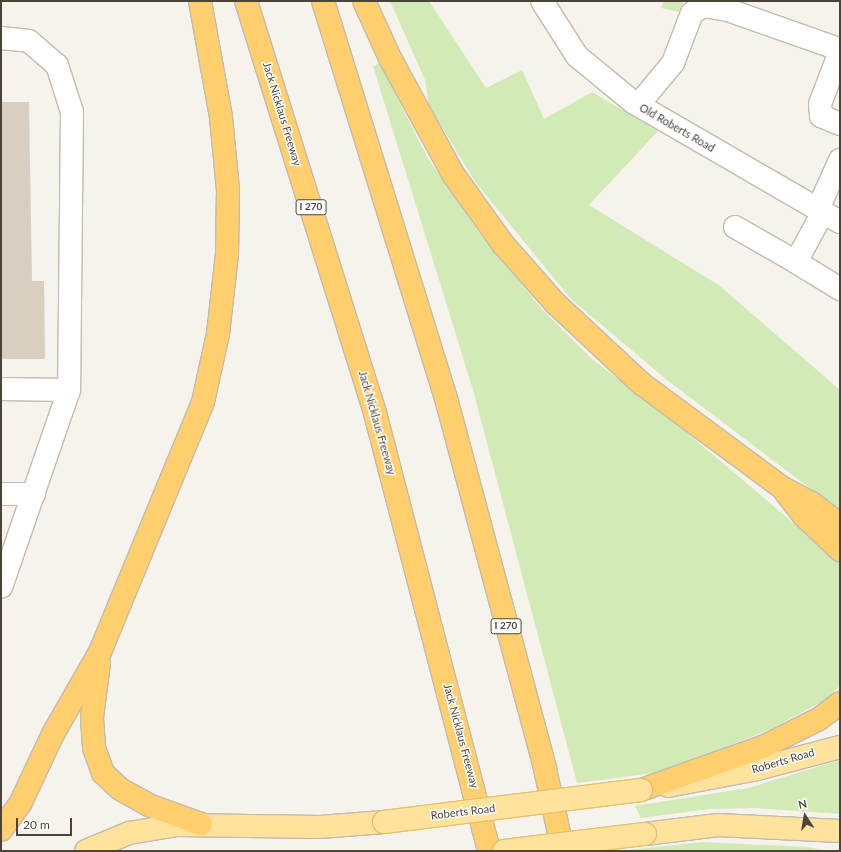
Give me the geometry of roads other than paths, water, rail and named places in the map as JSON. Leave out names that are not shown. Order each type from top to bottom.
[{"type":"highway","points":[[1,830],[21,802],[54,734],[100,652],[203,402],[218,334],[227,254],[228,190],[221,117],[200,1]]},
{"type":"highway","name":"Jack Nicklaus Freeway","points":[[246,1],[375,413],[489,851]]},
{"type":"highway","name":"I 270","points":[[323,1],[447,402],[545,769],[563,851]]},
{"type":"highway","points":[[364,1],[374,27],[416,109],[453,174],[503,244],[555,302],[642,384],[781,487],[813,504],[840,525]]},
{"type":"highway","points":[[781,487],[804,516],[840,550]]},
{"type":"highway","points":[[100,652],[92,718],[94,748],[103,773],[120,789],[151,806],[201,824]]},
{"type":"highway","points":[[641,790],[765,746],[819,719],[840,703]]},
{"type":"main road","name":"Roberts Road","points":[[86,851],[129,833],[201,824],[294,827],[384,822],[641,790],[753,770],[840,746]]},
{"type":"main road","points":[[504,851],[718,825],[840,831]]},
{"type":"street","name":"Old Roberts Road","points":[[542,1],[577,56],[638,105],[827,215]]},
{"type":"street","points":[[638,105],[673,63],[692,13],[703,4],[750,9],[836,48],[838,56],[820,104],[821,116],[840,124]]},
{"type":"street","points":[[1,38],[29,41],[57,65],[72,112],[69,390],[16,551],[1,587]]},
{"type":"street","points":[[796,262],[827,215],[840,160]]},
{"type":"street","points":[[735,227],[840,289]]},
{"type":"street","points":[[1,389],[69,390]]},
{"type":"street","points":[[1,494],[34,494]]}]
